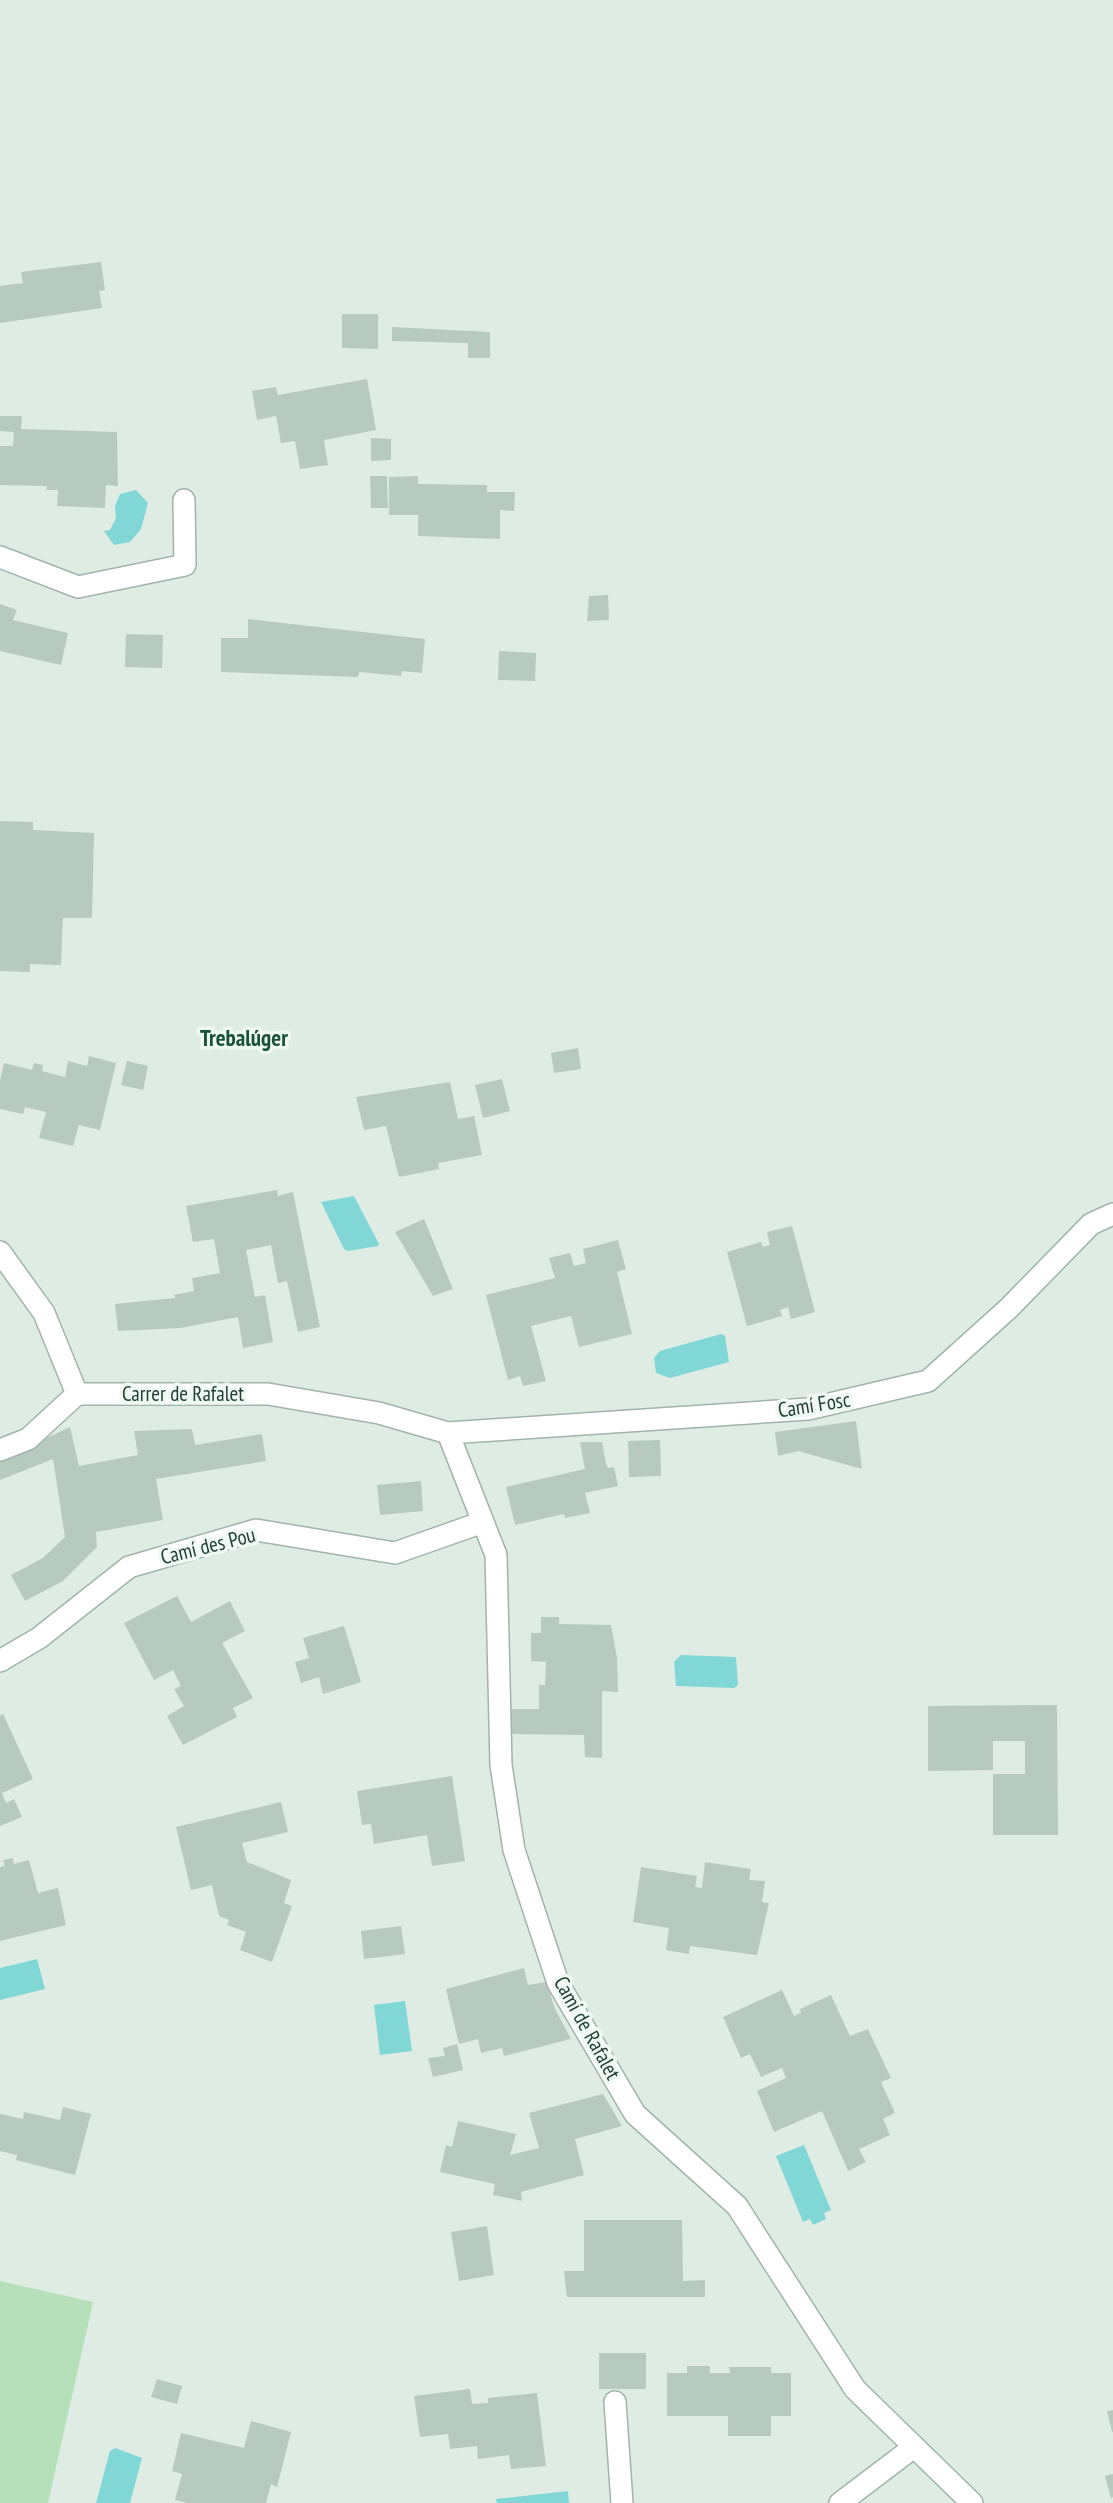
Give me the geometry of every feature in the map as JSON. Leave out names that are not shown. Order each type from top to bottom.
[{"type":"street","points":[[0,557],[78,587],[186,565],[184,500]]},
{"type":"street","name":"Camí Fosc","points":[[448,1433],[808,1409],[928,1381],[1009,1308],[1091,1224],[1113,1214]]},
{"type":"street","points":[[0,1251],[44,1313],[77,1394],[28,1439],[0,1450]]},
{"type":"street","name":"Carrer de Rafalet","points":[[77,1394],[268,1394],[379,1413],[448,1433]]},
{"type":"street","name":"Camí de Rafalet","points":[[448,1433],[496,1555],[501,1765],[514,1850],[558,1983],[635,2114],[737,2206],[855,2389],[972,2503]]},
{"type":"street","name":"Camí des Pou","points":[[0,1661],[39,1638],[129,1567],[256,1530],[395,1553],[483,1522]]},
{"type":"street","points":[[615,2402],[622,2503]]},
{"type":"street","points":[[840,2503],[914,2447]]},
{"type":"green space","points":[[0,2281],[93,2302],[48,2503],[0,2503]]},
{"type":"water","points":[[136,490],[148,503],[141,529],[130,542],[114,545],[104,531],[110,530],[116,518],[115,506],[120,494]]},
{"type":"water","points":[[354,1196],[378,1246],[348,1251],[344,1249],[321,1202]]},
{"type":"water","points":[[721,1334],[725,1336],[729,1362],[670,1378],[656,1373],[654,1358],[660,1351]]},
{"type":"water","points":[[681,1655],[736,1657],[738,1685],[734,1688],[676,1686],[674,1662]]},
{"type":"water","points":[[37,1959],[45,1989],[0,2000],[0,1968]]},
{"type":"water","points":[[405,2001],[412,2051],[380,2055],[374,2005]]},
{"type":"water","points":[[804,2145],[831,2210],[824,2213],[826,2219],[813,2225],[810,2219],[803,2222],[776,2156]]},
{"type":"water","points":[[115,2448],[142,2458],[130,2503],[96,2503],[110,2451]]},
{"type":"water","points":[[568,2491],[569,2503],[497,2503],[496,2499]]},
{"type":"building","points":[[101,262],[105,290],[99,291],[102,308],[0,323],[0,286],[23,283],[21,272]]},
{"type":"building","points":[[342,314],[378,314],[378,349],[342,348]]},
{"type":"building","points":[[392,327],[490,332],[490,358],[468,358],[468,343],[392,341]]},
{"type":"building","points":[[367,379],[376,430],[324,440],[328,465],[300,469],[295,441],[281,443],[276,416],[257,420],[252,391],[276,387],[278,395]]},
{"type":"building","points":[[0,416],[22,416],[21,429],[117,432],[118,486],[106,485],[105,508],[57,506],[58,490],[46,490],[47,486],[0,485],[0,446],[13,446],[14,432],[0,431]]},
{"type":"building","points":[[371,438],[391,439],[391,460],[371,461]]},
{"type":"building","points":[[370,476],[387,476],[388,508],[371,508]]},
{"type":"building","points":[[418,476],[418,484],[487,485],[487,492],[515,492],[514,511],[500,510],[500,539],[418,536],[418,515],[389,515],[389,477]]},
{"type":"building","points":[[608,595],[609,620],[587,621],[589,596]]},
{"type":"building","points":[[0,604],[17,610],[13,620],[68,633],[61,665],[0,651]]},
{"type":"building","points":[[248,619],[425,639],[422,673],[402,671],[401,676],[359,672],[358,677],[221,672],[221,638],[248,638]]},
{"type":"building","points":[[126,634],[163,635],[162,668],[125,667]]},
{"type":"building","points":[[499,651],[536,653],[535,681],[498,680]]},
{"type":"building","points":[[0,821],[33,822],[33,830],[94,833],[92,918],[63,918],[61,965],[30,964],[30,972],[0,971]]},
{"type":"building","points":[[578,1048],[581,1069],[554,1073],[551,1053]]},
{"type":"building","points":[[89,1056],[116,1063],[100,1130],[79,1125],[73,1146],[39,1138],[46,1112],[25,1107],[23,1114],[0,1109],[0,1081],[4,1063],[32,1070],[34,1063],[43,1065],[42,1071],[65,1077],[68,1061],[87,1066]]},
{"type":"building","points":[[127,1061],[148,1066],[143,1090],[121,1085]]},
{"type":"building","points":[[502,1079],[510,1111],[483,1118],[475,1085]]},
{"type":"building","points":[[450,1082],[458,1119],[474,1116],[482,1155],[438,1163],[439,1169],[399,1177],[386,1126],[364,1130],[356,1097]]},
{"type":"building","points":[[277,1190],[278,1196],[293,1192],[320,1327],[298,1332],[287,1281],[278,1283],[271,1245],[246,1250],[255,1297],[265,1295],[273,1342],[243,1348],[238,1317],[180,1328],[118,1331],[115,1304],[175,1298],[174,1295],[194,1291],[192,1278],[220,1273],[214,1239],[193,1242],[186,1206]]},
{"type":"building","points":[[424,1219],[453,1289],[433,1296],[395,1232]]},
{"type":"building","points":[[792,1226],[815,1312],[791,1319],[788,1307],[780,1310],[782,1316],[747,1326],[727,1252],[761,1242],[763,1247],[770,1245],[767,1232]]},
{"type":"building","points":[[618,1240],[626,1269],[617,1272],[632,1334],[579,1347],[571,1316],[531,1326],[546,1381],[523,1386],[520,1376],[508,1380],[486,1295],[555,1278],[549,1258],[570,1253],[574,1266],[586,1263],[583,1249]]},
{"type":"building","points":[[856,1421],[862,1469],[798,1451],[778,1456],[775,1432]]},
{"type":"building","points":[[70,1427],[79,1466],[138,1455],[134,1431],[192,1429],[195,1445],[262,1434],[266,1461],[156,1479],[163,1520],[96,1532],[97,1547],[63,1581],[25,1601],[11,1575],[43,1558],[65,1537],[53,1459],[0,1480],[0,1460]]},
{"type":"building","points":[[660,1440],[661,1476],[629,1477],[628,1441]]},
{"type":"building","points":[[580,1442],[602,1442],[606,1464],[608,1468],[614,1467],[618,1486],[585,1493],[590,1513],[565,1518],[564,1514],[515,1525],[506,1487],[585,1469]]},
{"type":"building","points":[[421,1481],[423,1511],[380,1515],[377,1485]]},
{"type":"building","points":[[177,1596],[191,1622],[230,1601],[245,1631],[222,1643],[253,1698],[233,1708],[237,1717],[183,1745],[167,1716],[184,1706],[174,1689],[181,1686],[173,1670],[154,1680],[124,1623]]},
{"type":"building","points":[[541,1617],[559,1617],[559,1624],[611,1625],[617,1658],[618,1692],[602,1691],[602,1758],[585,1757],[584,1735],[509,1734],[512,1709],[539,1709],[539,1685],[545,1685],[546,1662],[531,1661],[531,1633],[541,1633]]},
{"type":"building","points":[[344,1626],[361,1682],[323,1694],[319,1677],[301,1683],[295,1662],[309,1658],[303,1638]]},
{"type":"building","points":[[1057,1705],[1058,1835],[993,1835],[993,1774],[1025,1774],[1025,1741],[993,1741],[993,1770],[928,1771],[928,1706]]},
{"type":"building","points":[[3,1714],[33,1779],[2,1793],[6,1803],[14,1799],[22,1817],[0,1826],[0,1716]]},
{"type":"building","points":[[452,1776],[465,1861],[432,1866],[427,1835],[374,1844],[371,1824],[362,1825],[357,1791]]},
{"type":"building","points":[[281,1802],[288,1832],[242,1843],[247,1862],[291,1880],[284,1903],[292,1906],[272,1962],[240,1950],[246,1932],[227,1925],[229,1920],[219,1916],[212,1885],[191,1890],[176,1827]]},
{"type":"building","points":[[13,1858],[14,1864],[29,1860],[38,1893],[58,1888],[66,1925],[0,1941],[0,1867],[5,1866],[3,1860]]},
{"type":"building","points":[[705,1862],[751,1869],[749,1880],[765,1881],[762,1902],[769,1903],[757,1955],[690,1946],[689,1954],[666,1950],[669,1928],[633,1922],[641,1867],[697,1876],[695,1887],[702,1888]]},
{"type":"building","points":[[401,1926],[405,1954],[364,1959],[361,1931]]},
{"type":"building","points":[[524,1968],[528,1985],[546,1982],[555,2009],[571,2039],[504,2056],[502,2048],[481,2053],[478,2039],[459,2044],[446,1989]]},
{"type":"building","points":[[782,1990],[794,2016],[801,2013],[800,2009],[831,1995],[850,2036],[868,2029],[891,2078],[881,2082],[895,2113],[883,2119],[890,2135],[859,2149],[866,2162],[848,2171],[822,2111],[774,2132],[757,2091],[786,2078],[782,2068],[761,2077],[750,2054],[741,2058],[723,2017]]},
{"type":"building","points":[[457,2044],[463,2070],[433,2077],[428,2058],[445,2056],[443,2048]]},
{"type":"building","points":[[603,2094],[622,2126],[575,2139],[584,2175],[521,2192],[522,2201],[493,2195],[495,2184],[440,2172],[446,2145],[452,2147],[458,2121],[516,2134],[510,2155],[539,2148],[529,2113]]},
{"type":"building","points":[[63,2107],[91,2114],[75,2175],[16,2160],[17,2155],[0,2151],[0,2114],[23,2119],[24,2112],[60,2120]]},
{"type":"building","points":[[584,2220],[682,2220],[683,2281],[705,2280],[705,2297],[567,2297],[564,2271],[584,2271]]},
{"type":"building","points":[[487,2226],[494,2275],[459,2281],[451,2232]]},
{"type":"building","points":[[599,2353],[646,2353],[646,2389],[599,2389]]},
{"type":"building","points":[[687,2366],[710,2366],[710,2373],[730,2373],[729,2367],[771,2367],[771,2373],[791,2373],[791,2416],[771,2416],[771,2436],[728,2436],[728,2416],[667,2416],[667,2373],[687,2373]]},
{"type":"building","points":[[157,2379],[182,2386],[177,2404],[151,2397]]},
{"type":"building","points":[[470,2389],[472,2404],[488,2403],[488,2398],[537,2393],[546,2466],[511,2469],[509,2455],[478,2459],[477,2446],[450,2449],[448,2434],[420,2437],[414,2396]]},
{"type":"building","points":[[1113,2410],[1113,2432],[1112,2432],[1107,2411]]},
{"type":"building","points":[[251,2421],[291,2432],[277,2487],[271,2484],[266,2503],[187,2503],[175,2500],[182,2474],[172,2471],[181,2433],[244,2448]]},
{"type":"building","points":[[1113,2474],[1113,2497],[1111,2498],[1105,2476]]},
{"type":"district","name":"Trebalúger","points":[[244,1038]]}]
